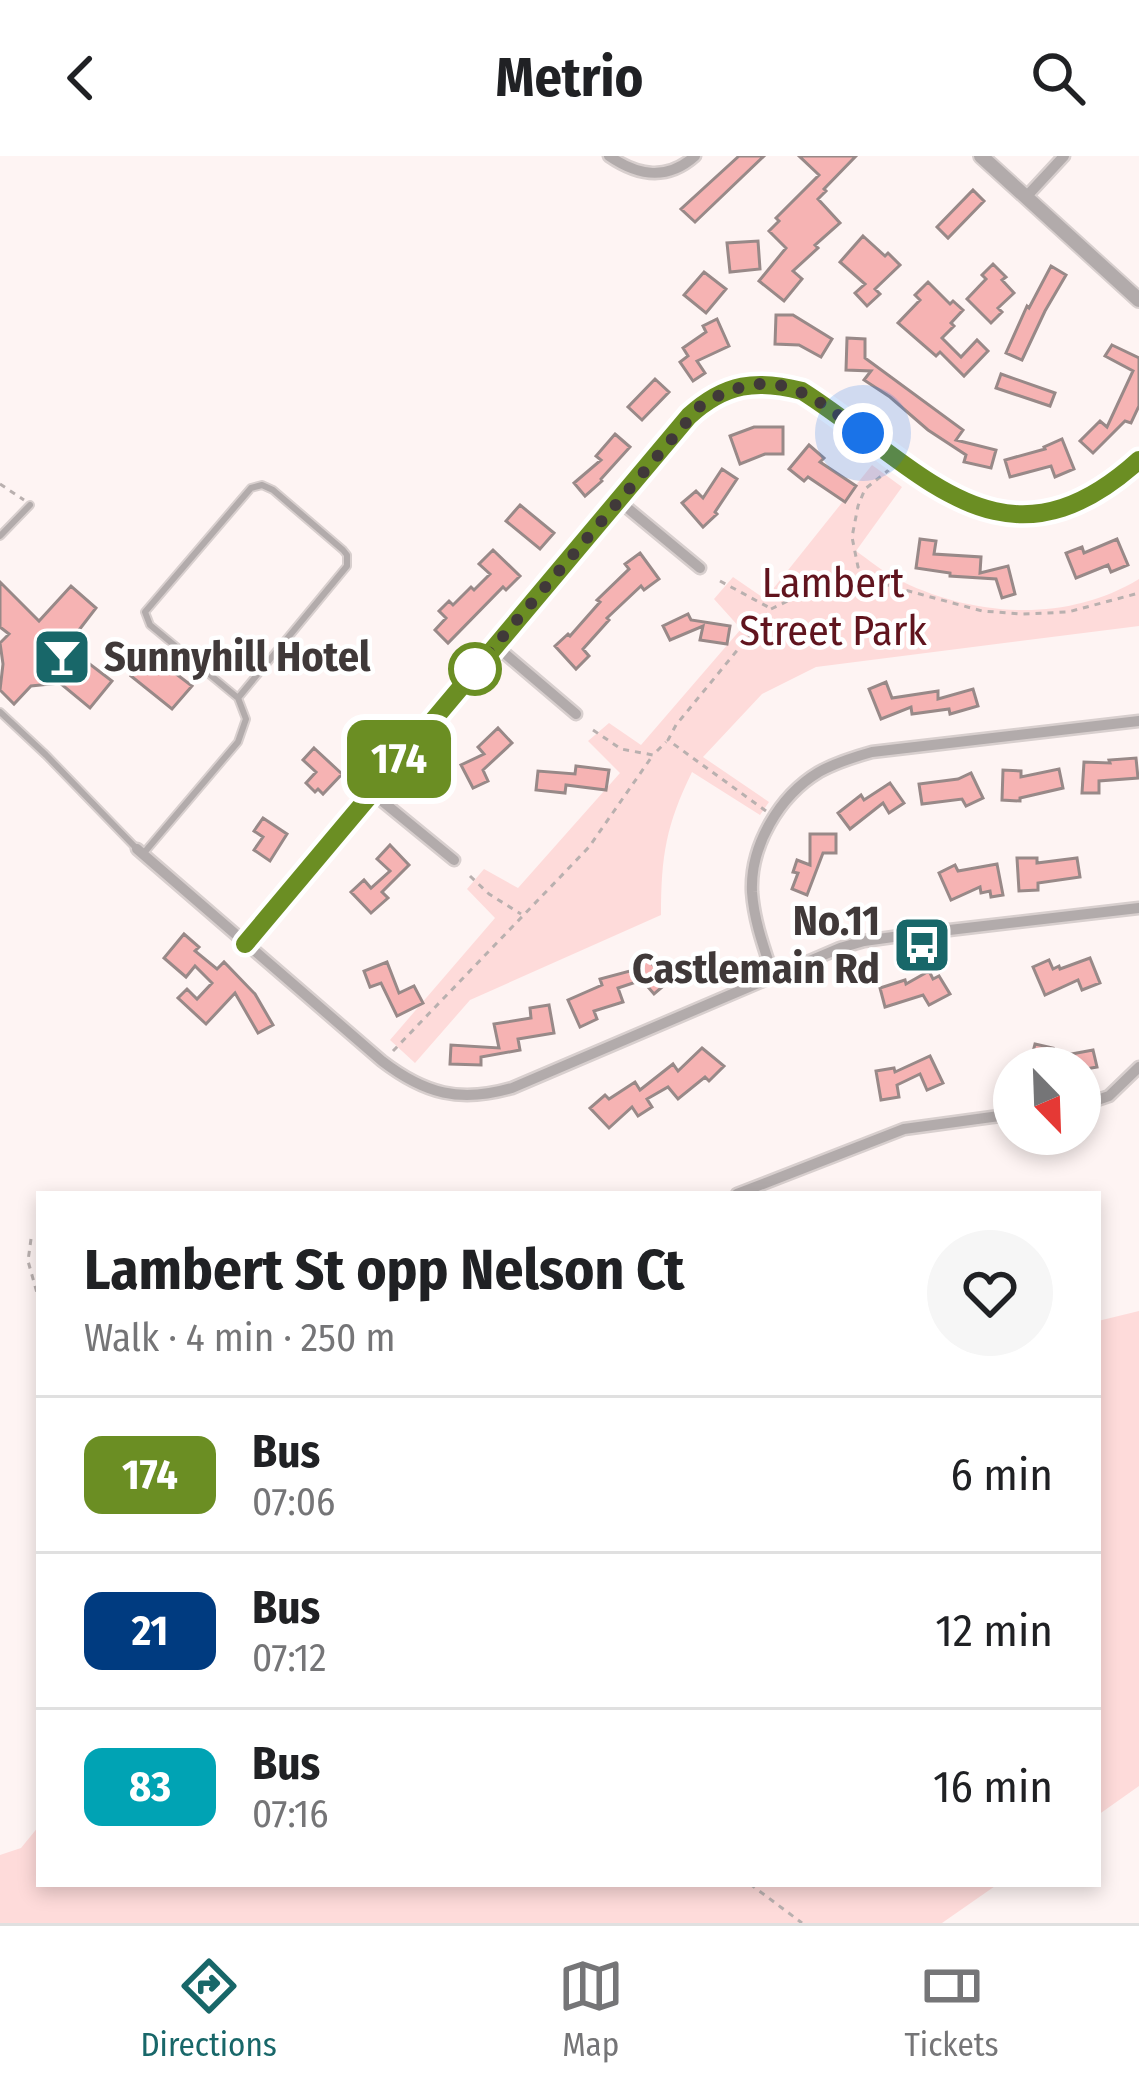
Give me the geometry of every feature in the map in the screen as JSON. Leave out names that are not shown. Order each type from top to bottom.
[{"type":"street","points":[[609,156],[650,174],[678,169],[695,156]]},
{"type":"street","points":[[981,156],[1139,300]]},
{"type":"street","points":[[1026,196],[1064,156]]},
{"type":"street","points":[[245,944],[702,404],[754,383],[802,391],[923,478],[962,502],[996,514],[1037,513],[1076,504],[1111,484],[1139,460]]},
{"type":"street","points":[[619,501],[700,568]]},
{"type":"street","points":[[496,646],[576,714]]},
{"type":"street","points":[[773,975],[754,913],[756,862],[773,816],[817,773],[872,752],[1139,721]]},
{"type":"street","points":[[371,792],[454,860]]},
{"type":"street","points":[[140,851],[405,1079],[454,1095],[485,1096],[512,1088],[773,975],[864,941],[1139,908]]},
{"type":"street","points":[[1101,1099],[1139,1067]]},
{"type":"street","points":[[745,1191],[904,1129],[993,1117]]},
{"type":"lane","points":[[0,712],[140,851],[238,742],[246,719],[238,698],[150,626],[145,612],[251,488],[262,485],[343,550],[347,566],[238,698]]},
{"type":"lane","points":[[0,536],[30,505]]},
{"type":"path","points":[[872,581],[858,567],[852,537],[865,489],[890,469]]},
{"type":"path","points":[[0,484],[30,505]]},
{"type":"path","points":[[720,581],[772,609]]},
{"type":"path","points":[[390,1054],[589,847],[676,724],[772,609],[798,596],[872,581],[982,610],[1022,614],[1068,612],[1139,593]]},
{"type":"path","points":[[593,730],[621,749],[653,755]]},
{"type":"path","points":[[668,740],[767,812]]},
{"type":"path","points":[[470,876],[523,915]]},
{"type":"path","points":[[31,1239],[28,1262],[36,1290]]},
{"type":"path","points":[[754,1887],[802,1923]]},
{"type":"green space","name":"Lambert Street Park","points":[[872,465],[902,487],[856,551],[890,575],[955,601],[1018,610],[1080,603],[1139,579],[1139,626],[816,667],[762,694],[703,757],[769,802],[760,815],[692,772],[667,841],[661,915],[470,1000],[415,1063],[390,1040],[495,918],[467,889],[484,869],[518,888],[620,773],[588,741],[609,723],[641,745],[741,629],[714,599],[733,577],[765,599]]},
{"type":"green space","points":[[1139,1311],[1139,1786],[1101,1813],[1101,1320]]},
{"type":"green space","points":[[36,1830],[36,1887],[994,1887],[942,1923],[0,1923],[0,1855],[21,1848]]},
{"type":"building","points":[[739,156],[764,156],[695,222],[681,209]]},
{"type":"building","points":[[799,156],[856,156],[818,199],[840,223],[793,271],[802,279],[784,301],[759,281],[786,248],[769,231],[779,221],[776,218],[819,175]]},
{"type":"building","points":[[973,190],[984,201],[948,238],[937,227]]},
{"type":"building","points":[[863,236],[900,265],[875,289],[880,294],[867,306],[855,293],[865,284],[840,262]]},
{"type":"building","points":[[758,241],[760,269],[730,272],[727,243]]},
{"type":"building","points":[[993,264],[1014,293],[991,323],[967,299]]},
{"type":"building","points":[[1051,266],[1066,275],[1022,360],[1006,353]]},
{"type":"building","points":[[704,272],[726,289],[706,313],[684,295]]},
{"type":"building","points":[[928,282],[963,310],[942,338],[961,357],[977,340],[988,351],[964,376],[940,352],[936,356],[898,323],[920,300],[915,295]]},
{"type":"building","points":[[776,315],[793,315],[832,339],[821,357],[799,345],[775,344]]},
{"type":"building","points":[[717,319],[729,346],[697,361],[705,373],[693,381],[680,362],[688,356],[683,348],[706,332],[703,326]]},
{"type":"building","points":[[847,338],[865,339],[865,358],[963,430],[956,440],[996,450],[991,468],[964,462],[966,455],[864,380],[871,371],[846,370]]},
{"type":"building","points":[[1112,345],[1139,358],[1139,406],[1131,423],[1125,421],[1093,453],[1080,441],[1100,421],[1107,427],[1133,371],[1105,356]]},
{"type":"building","points":[[1001,374],[1055,393],[1050,406],[996,388]]},
{"type":"building","points":[[655,379],[669,392],[642,420],[628,407]]},
{"type":"building","points":[[754,427],[783,427],[783,454],[765,454],[740,464],[730,436]]},
{"type":"building","points":[[615,434],[630,447],[585,496],[574,483],[601,460],[596,456]]},
{"type":"building","points":[[1062,439],[1074,469],[1055,477],[1051,466],[1010,477],[1005,460]]},
{"type":"building","points":[[809,445],[824,458],[820,462],[856,486],[845,502],[789,469]]},
{"type":"building","points":[[722,469],[737,479],[717,514],[703,527],[682,503],[696,491],[703,498]]},
{"type":"building","points":[[520,505],[554,533],[540,549],[506,521]]},
{"type":"building","points":[[920,539],[936,541],[934,554],[981,557],[980,573],[1008,566],[1015,594],[1002,598],[996,579],[916,568]]},
{"type":"building","points":[[1117,539],[1128,565],[1111,572],[1108,565],[1076,578],[1066,553],[1082,547],[1084,553]]},
{"type":"building","points":[[493,550],[520,576],[448,643],[435,630],[446,618],[439,611],[490,574],[479,564]]},
{"type":"building","points":[[640,553],[659,579],[644,590],[641,586],[607,618],[583,649],[589,656],[576,669],[555,646],[570,636],[629,569],[625,564]]},
{"type":"building","points":[[0,582],[39,621],[71,586],[96,608],[79,630],[83,659],[112,681],[90,708],[60,683],[31,686],[14,704],[0,690],[0,643],[9,634],[0,627]]},
{"type":"building","points":[[688,614],[691,620],[730,626],[727,644],[700,640],[703,626],[670,640],[663,626]]},
{"type":"building","points":[[150,654],[192,686],[172,709],[131,676]]},
{"type":"building","points":[[886,682],[892,698],[938,691],[938,699],[973,689],[978,706],[950,714],[949,709],[912,714],[911,707],[881,719],[869,689]]},
{"type":"building","points":[[498,728],[512,743],[483,770],[488,781],[473,788],[461,765],[484,754],[478,747]]},
{"type":"building","points":[[314,748],[342,774],[323,794],[306,783],[316,772],[303,760]]},
{"type":"building","points":[[1136,758],[1138,778],[1099,781],[1099,793],[1082,793],[1084,762]]},
{"type":"building","points":[[576,766],[609,770],[606,790],[566,785],[565,793],[536,790],[538,771],[575,774]]},
{"type":"building","points":[[1059,769],[1063,788],[1020,801],[1002,800],[1003,770],[1021,771],[1021,777]]},
{"type":"building","points":[[971,773],[983,798],[966,806],[962,799],[922,804],[919,784]]},
{"type":"building","points":[[890,783],[904,803],[889,813],[883,803],[850,829],[838,813],[861,795],[864,800]]},
{"type":"building","points":[[263,818],[287,834],[270,861],[254,850],[263,837],[254,831]]},
{"type":"building","points":[[810,834],[836,834],[836,853],[823,853],[807,895],[792,889],[797,860],[810,865]]},
{"type":"building","points":[[390,845],[409,865],[382,892],[388,898],[371,913],[351,892],[364,880],[371,888],[390,871],[377,859]]},
{"type":"building","points":[[1017,858],[1037,858],[1037,863],[1077,858],[1080,877],[1019,891]]},
{"type":"building","points":[[997,864],[1003,895],[991,897],[990,891],[981,893],[980,887],[951,900],[939,873],[955,865],[958,871]]},
{"type":"building","points":[[184,934],[199,947],[195,951],[217,969],[224,962],[255,994],[273,1025],[258,1033],[235,993],[206,1024],[178,998],[187,989],[197,999],[212,983],[195,966],[186,977],[164,958]]},
{"type":"building","points":[[647,958],[668,982],[654,994],[642,980],[618,988],[623,1002],[594,1011],[597,1019],[580,1027],[568,1000],[602,985],[600,979],[634,970]]},
{"type":"building","points":[[1090,958],[1100,983],[1082,990],[1078,980],[1045,995],[1033,967],[1049,960],[1053,969],[1060,969]]},
{"type":"building","points":[[387,962],[399,993],[414,986],[423,1003],[397,1016],[381,983],[370,987],[364,971]]},
{"type":"building","points":[[929,971],[933,979],[939,976],[950,994],[929,1005],[923,995],[885,1007],[880,988],[905,980],[906,984]]},
{"type":"building","points":[[549,1005],[554,1033],[518,1039],[520,1050],[481,1057],[481,1065],[450,1064],[451,1045],[499,1048],[494,1024],[531,1018],[530,1008]]},
{"type":"building","points":[[702,1048],[724,1066],[678,1099],[668,1087],[647,1099],[652,1107],[638,1116],[632,1107],[609,1128],[590,1108],[605,1095],[609,1099],[635,1082],[640,1090],[673,1064],[678,1071]]},
{"type":"building","points":[[930,1056],[943,1083],[927,1090],[920,1074],[897,1085],[899,1097],[881,1100],[876,1071],[894,1068],[895,1072]]},
{"type":"bus line","name":"174","points":[[245,944],[702,404],[754,383],[802,391],[923,478],[962,502],[996,514],[1037,513],[1076,504],[1111,484],[1139,460]]},
{"type":"place","name":"Sunnyhill Hotel","points":[[62,657]]},
{"type":"place","name":"No.11 Castlemain Rd","points":[[922,945]]},
{"type":"route","points":[[475,669],[702,404],[754,383],[778,385],[802,391],[863,433]]}]
